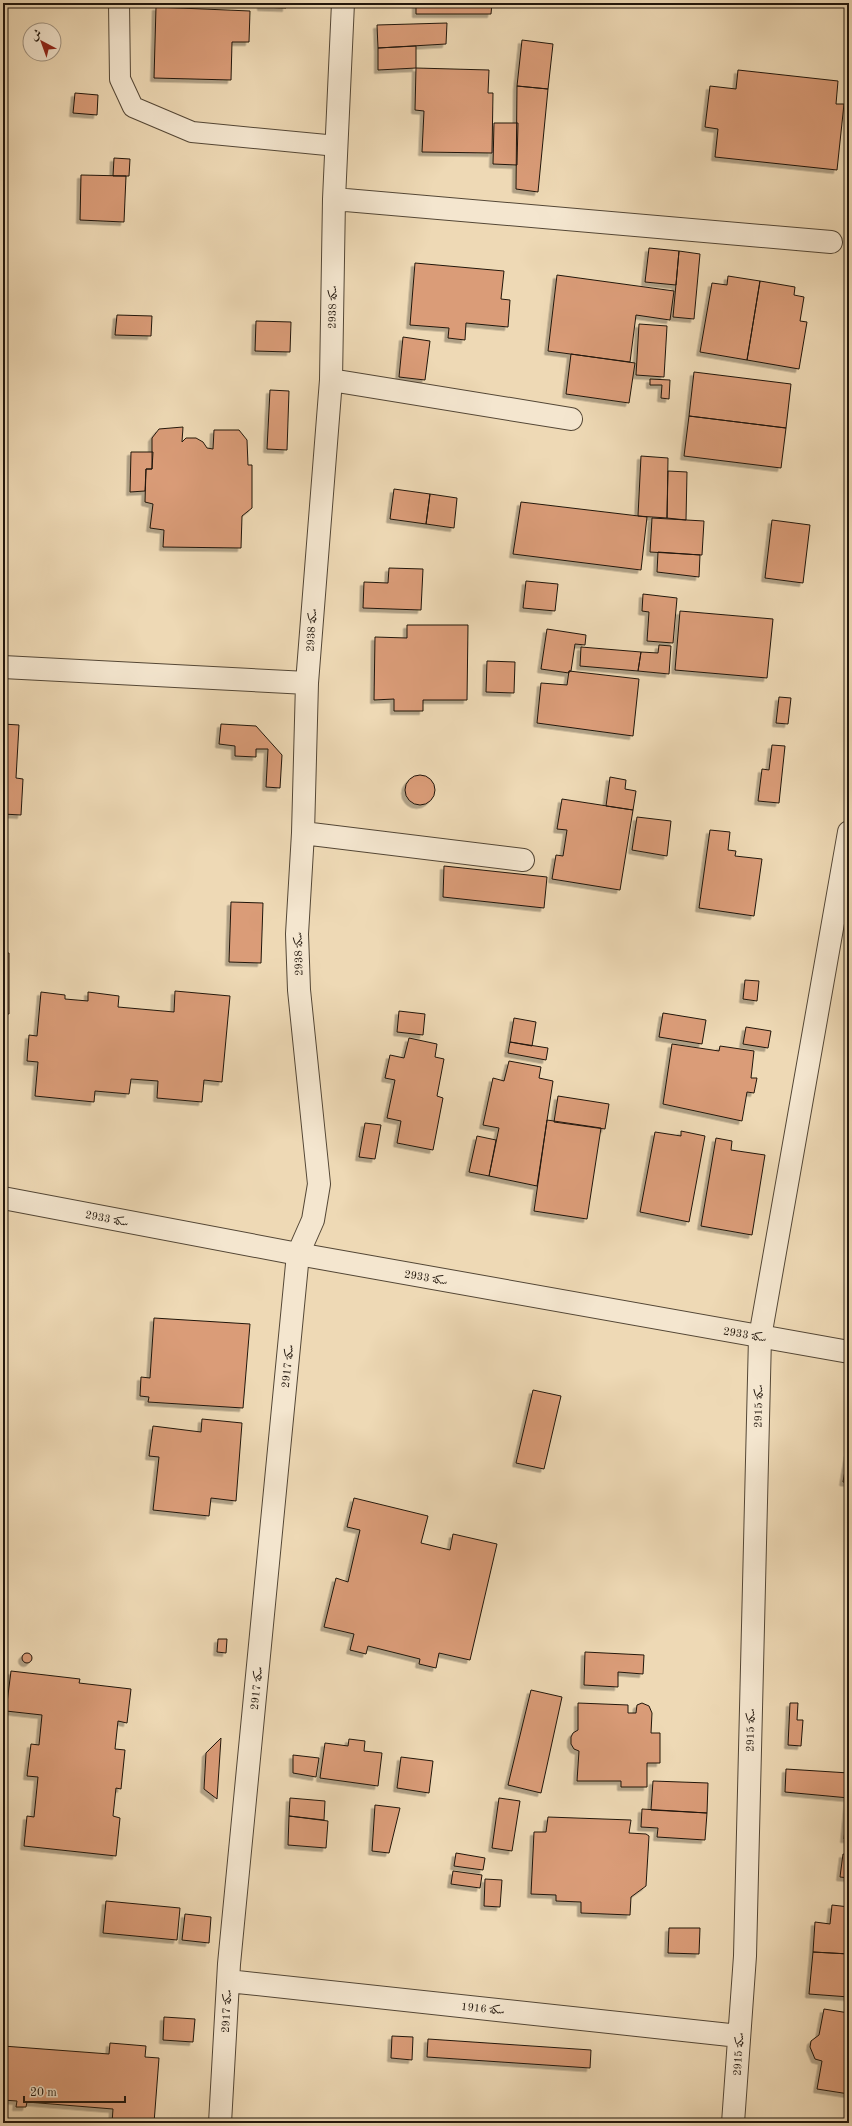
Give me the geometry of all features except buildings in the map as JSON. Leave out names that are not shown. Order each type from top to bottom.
[{"type":"street","name":"سكة 2938","points":[[298,1254],[313,1220],[319,1184],[299,982],[297,934],[303,833],[307,683],[331,380],[334,198],[343,3]]},
{"type":"street","points":[[334,198],[831,242]]},
{"type":"street","points":[[331,380],[571,419]]},
{"type":"street","points":[[3,667],[307,683]]},
{"type":"street","name":"سكة 2915","points":[[733,2123],[745,1956],[760,1337],[849,832]]},
{"type":"street","points":[[303,833],[523,860]]},
{"type":"street","name":"سكة 2933","points":[[3,1198],[298,1254],[849,1352]]},
{"type":"street","name":"سكة 2917","points":[[220,2123],[228,1981],[298,1254]]},
{"type":"street","name":"سكة 1916","points":[[228,1981],[739,2036]]},
{"type":"lane","points":[[119,3],[120,79],[134,107],[192,132],[337,146]]}]
